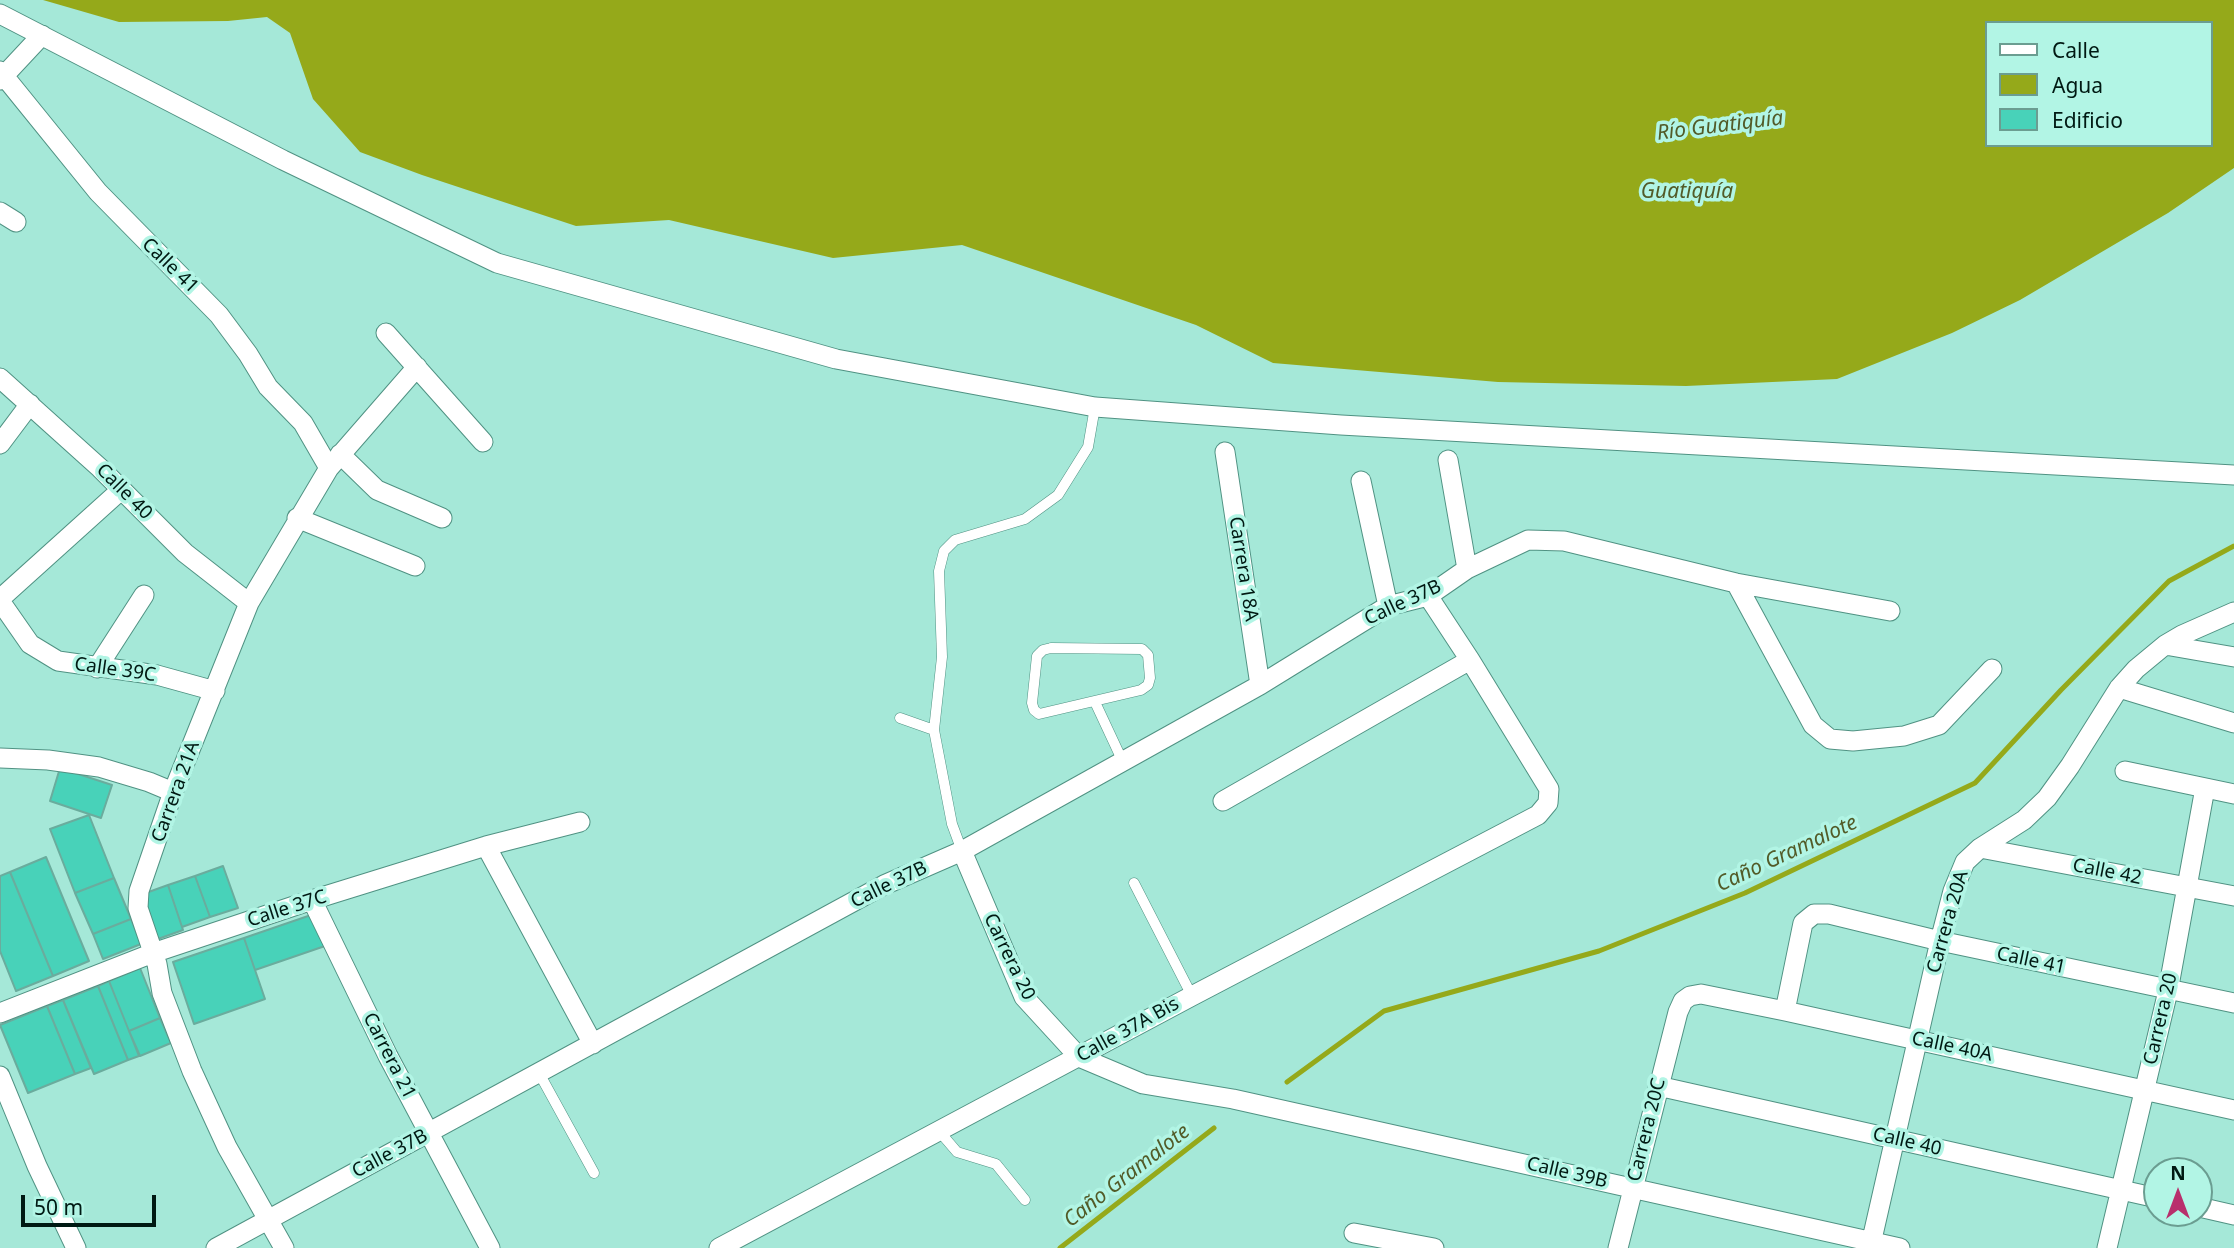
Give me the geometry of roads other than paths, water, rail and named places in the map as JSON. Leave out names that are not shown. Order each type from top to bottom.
[{"type":"street","points":[[0,15],[283,160],[497,263],[836,359],[1095,407],[1355,426],[2234,475]]},
{"type":"street","points":[[1,75],[42,35]]},
{"type":"street","name":"Calle 41","points":[[1,75],[98,191],[219,315],[268,387],[335,461],[376,490],[442,518]]},
{"type":"street","points":[[386,333],[482,442]]},
{"type":"street","name":"Carrera 21A","points":[[284,1248],[227,1147],[192,1071],[162,993],[153,953],[138,908],[139,891],[173,792],[249,603],[298,518],[335,461],[417,367]]},
{"type":"street","name":"Calle 40","points":[[0,378],[122,489],[185,553],[249,603]]},
{"type":"street","points":[[0,444],[30,404]]},
{"type":"street","name":"Carrera 18A","points":[[1225,453],[1260,685]]},
{"type":"street","points":[[1448,460],[1467,569]]},
{"type":"street","points":[[1361,481],[1388,606]]},
{"type":"street","points":[[0,600],[122,489]]},
{"type":"street","points":[[298,518],[415,566]]},
{"type":"street","name":"Calle 37B","points":[[216,1248],[884,885],[962,851],[1260,685],[1388,606],[1428,596],[1467,569],[1528,540],[1564,541],[1736,583],[1890,611]]},
{"type":"street","points":[[1736,583],[1813,725],[1830,739],[1853,741],[1904,736],[1939,725],[1992,669]]},
{"type":"street","points":[[97,668],[144,595]]},
{"type":"street","points":[[1223,801],[1470,660],[1428,596]]},
{"type":"street","name":"Calle 39C","points":[[0,600],[23,636],[38,651],[68,664],[157,675],[215,691]]},
{"type":"street","name":"Carrera 20A","points":[[1871,1245],[1940,941],[1953,891],[1965,862],[1980,848],[2024,820],[2048,798],[2119,688],[2136,669],[2165,645],[2225,616]]},
{"type":"street","points":[[2165,645],[2234,657]]},
{"type":"street","name":"Calle 37A Bis","points":[[719,1248],[1538,815],[1548,803],[1549,789],[1470,660]]},
{"type":"street","points":[[2119,688],[2234,723]]},
{"type":"street","points":[[0,758],[48,760],[99,767],[173,792]]},
{"type":"street","points":[[2125,771],[2234,794]]},
{"type":"street","name":"Carrera 20","points":[[2107,1248],[2168,991],[2205,788]]},
{"type":"street","name":"Calle 37C","points":[[0,1013],[153,953],[312,900],[485,846],[580,822]]},
{"type":"street","points":[[485,846],[593,1044]]},
{"type":"street","name":"Calle 42","points":[[1980,848],[2234,896]]},
{"type":"street","name":"Carrera 20","points":[[962,851],[1024,997],[1079,1057],[1143,1084],[1233,1099]]},
{"type":"street","name":"Carrera 21","points":[[312,900],[366,1012],[490,1248]]},
{"type":"street","name":"Calle 41","points":[[1784,1011],[1803,923],[1814,914],[1829,914],[1940,941],[2234,1003]]},
{"type":"street","name":"Calle 40A","points":[[1678,1012],[1683,1001],[1690,996],[1701,994],[2234,1110]]},
{"type":"street","name":"Carrera 20C","points":[[1618,1248],[1678,1012]]},
{"type":"street","points":[[0,1076],[37,1166],[76,1248]]},
{"type":"street","name":"Calle 40","points":[[1658,1086],[2143,1195]]},
{"type":"street","name":"Calle 39B","points":[[1233,1099],[1632,1188],[1871,1245],[1900,1248]]},
{"type":"street","points":[[2213,1210],[2234,1215]]},
{"type":"street","points":[[1354,1233],[1434,1248]]},
{"type":"lane","points":[[962,851],[952,824],[934,730],[942,657],[939,572],[944,551],[955,540],[1024,519],[1058,495],[1088,447],[1095,407]]},
{"type":"lane","points":[[1051,648],[1147,651],[1150,678],[1148,685],[1141,690],[1096,702],[1039,714],[1032,703],[1037,656],[1043,650],[1051,648]]},
{"type":"lane","points":[[1096,702],[1123,762]]},
{"type":"lane","points":[[900,718],[934,730]]},
{"type":"lane","points":[[1133,883],[1192,996]]},
{"type":"lane","points":[[539,1073],[594,1173]]},
{"type":"lane","points":[[939,1131],[957,1152],[996,1164],[1024,1200]]},
{"type":"water","name":"Guatiquía","points":[[43,0],[2234,0],[2234,168],[2168,213],[2020,300],[1952,333],[1837,379],[1686,386],[1498,382],[1273,363],[1196,325],[962,245],[833,258],[669,220],[576,226],[360,152],[313,99],[290,33],[267,17],[228,21],[119,22]]},
{"type":"waterway","name":"Caño Gramalote","points":[[1287,1082],[1384,1011],[1599,951],[1745,893],[1975,783],[2061,690],[2169,581],[2234,546]]},
{"type":"waterway","name":"Caño Gramalote","points":[[1060,1248],[1214,1128]]},
{"type":"water label","name":"Río Guatiquía","points":[[1720,126]]}]
